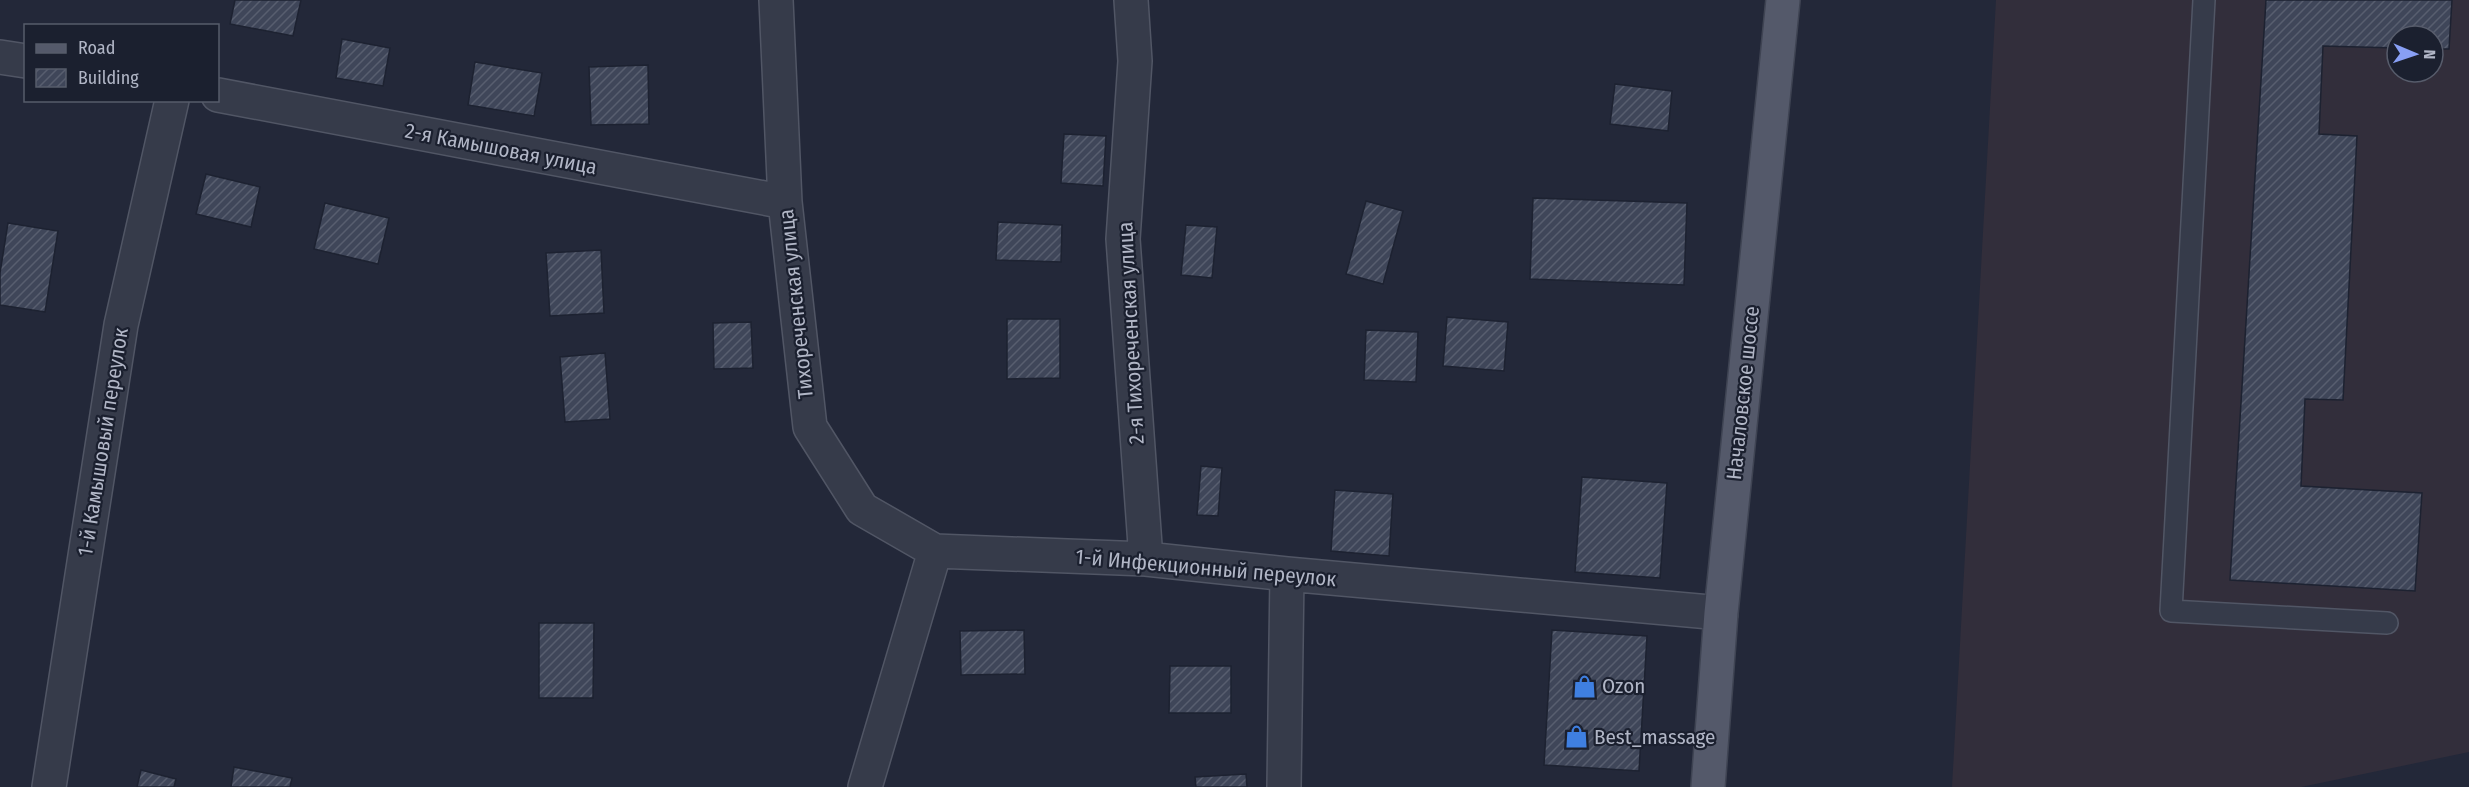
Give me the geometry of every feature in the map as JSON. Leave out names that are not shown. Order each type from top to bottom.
[{"type":"main road","name":"Началовское шоссе","points":[[1708,787],[1721,613],[1783,0]]},
{"type":"street","name":"Тихореченская улица","points":[[776,0],[785,202],[810,428],[862,509],[935,551]]},
{"type":"street","name":"2-я Тихореченская улица","points":[[1131,0],[1135,61],[1123,239],[1146,559]]},
{"type":"street","points":[[0,57],[24,61]]},
{"type":"street","name":"2-я Камышовая улица","points":[[219,95],[785,202]]},
{"type":"street","name":"1-й Камышовый переулок","points":[[49,787],[121,325],[172,102]]},
{"type":"street","name":"1-й Инфекционный переулок","points":[[935,551],[1146,559],[1721,613]]},
{"type":"street","points":[[865,787],[935,551]]},
{"type":"street","points":[[1284,787],[1287,574]]},
{"type":"lane","points":[[2204,0],[2171,611],[2387,623]]},
{"type":"shaded area","points":[[1996,0],[2469,0],[2469,752],[2301,787],[1952,787]]},
{"type":"building","points":[[235,0],[301,0],[293,36],[230,24]]},
{"type":"building","points":[[2266,0],[2452,0],[2449,49],[2445,49],[2445,24],[2385,24],[2385,48],[2323,46],[2319,134],[2357,136],[2343,400],[2305,399],[2301,486],[2422,493],[2415,591],[2230,580]]},
{"type":"building","points":[[342,39],[390,48],[383,86],[336,78]]},
{"type":"building","points":[[475,62],[542,73],[534,116],[468,105]]},
{"type":"building","points":[[648,65],[649,124],[591,125],[589,67]]},
{"type":"building","points":[[1615,84],[1672,91],[1668,131],[1610,124]]},
{"type":"building","points":[[1064,134],[1106,136],[1103,186],[1061,183]]},
{"type":"building","points":[[206,174],[260,187],[251,227],[196,214]]},
{"type":"building","points":[[1533,198],[1687,203],[1684,285],[1530,279]]},
{"type":"building","points":[[1366,201],[1403,211],[1383,284],[1346,274]]},
{"type":"building","points":[[325,203],[389,218],[378,264],[314,249]]},
{"type":"building","points":[[998,222],[1062,225],[1061,262],[996,260]]},
{"type":"building","points":[[8,223],[58,231],[45,312],[0,305],[0,273]]},
{"type":"building","points":[[1186,225],[1217,227],[1212,278],[1181,275]]},
{"type":"building","points":[[601,250],[604,313],[550,316],[546,253]]},
{"type":"building","points":[[1447,317],[1508,322],[1504,371],[1443,366]]},
{"type":"building","points":[[1007,319],[1060,319],[1060,378],[1007,379]]},
{"type":"building","points":[[751,322],[753,368],[714,369],[713,323]]},
{"type":"building","points":[[1366,330],[1418,332],[1416,382],[1364,380]]},
{"type":"building","points":[[605,353],[610,419],[565,422],[560,357]]},
{"type":"building","points":[[1201,466],[1222,468],[1218,516],[1197,515]]},
{"type":"building","points":[[1582,477],[1667,483],[1660,578],[1575,572]]},
{"type":"building","points":[[1335,490],[1393,494],[1389,556],[1331,551]]},
{"type":"building","points":[[539,623],[594,623],[593,698],[539,698]]},
{"type":"building","points":[[1024,630],[1025,674],[961,675],[960,631]]},
{"type":"building","points":[[1552,630],[1647,636],[1639,771],[1544,765]]},
{"type":"building","points":[[1170,666],[1231,666],[1231,713],[1169,713]]},
{"type":"building","points":[[234,767],[292,778],[290,787],[231,787]]},
{"type":"building","points":[[141,770],[176,779],[174,787],[137,787]]},
{"type":"building","points":[[1246,774],[1247,787],[1196,787],[1195,777]]},
{"type":"place","name":"Ozon","points":[[1584,686]]},
{"type":"place","name":"Best_massage","points":[[1576,737]]}]
